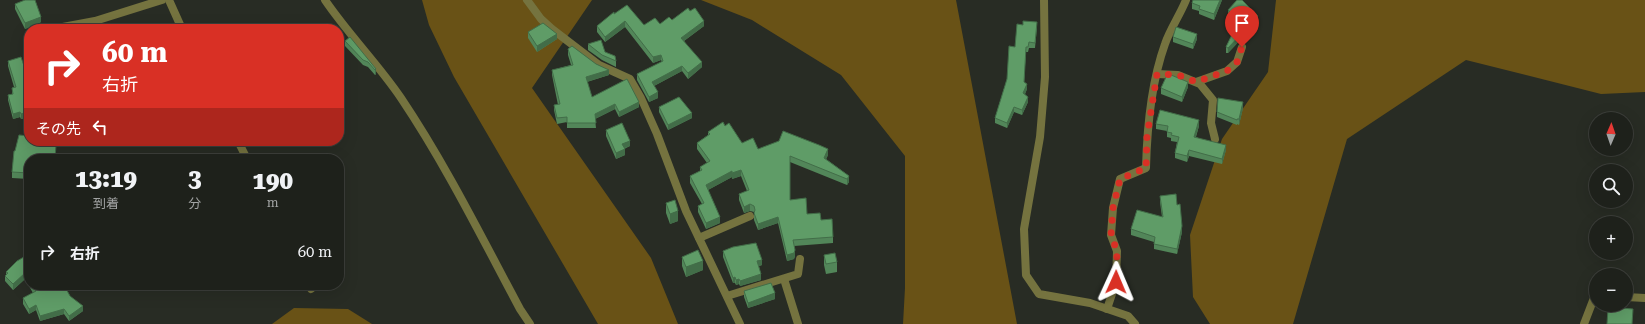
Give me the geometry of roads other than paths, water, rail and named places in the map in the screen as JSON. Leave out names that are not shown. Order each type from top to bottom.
[{"type":"street","points":[[79,24],[95,21],[162,0]]},
{"type":"street","points":[[170,0],[180,24]]},
{"type":"street","points":[[325,0],[342,24]]},
{"type":"street","points":[[527,0],[552,29],[599,65],[630,79],[651,120],[686,211],[740,324]]},
{"type":"street","points":[[1044,0],[1045,77],[1040,137],[1024,229],[1026,275],[1039,294],[1090,303],[1128,316],[1135,324]]},
{"type":"street","points":[[1107,309],[1116,282],[1117,251],[1111,235],[1113,208],[1120,179],[1146,168],[1147,136],[1157,74],[1165,43],[1186,0]]},
{"type":"street","points":[[344,27],[400,97],[446,171],[520,309],[530,324]]},
{"type":"street","points":[[1196,82],[1227,71],[1237,62],[1242,47]]},
{"type":"street","points":[[1157,74],[1178,75],[1200,84],[1213,100],[1212,123],[1215,139]]},
{"type":"street","points":[[699,238],[750,216]]},
{"type":"street","points":[[727,296],[798,274],[800,259]]},
{"type":"street","points":[[784,279],[798,324]]},
{"type":"street","points":[[1633,297],[1645,298]]},
{"type":"street","points":[[1584,324],[1589,311]]}]
